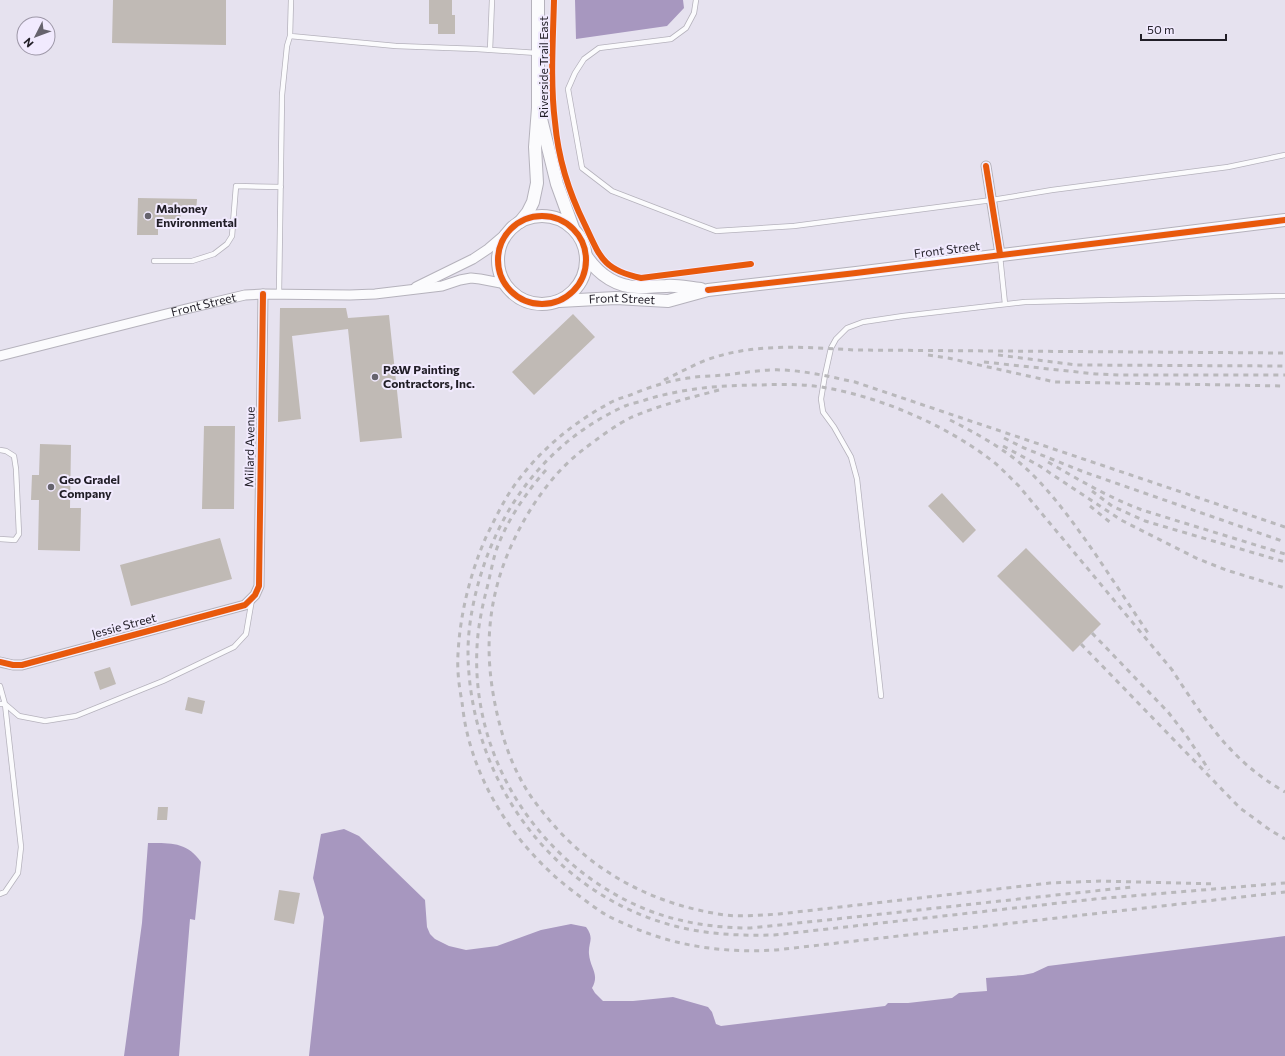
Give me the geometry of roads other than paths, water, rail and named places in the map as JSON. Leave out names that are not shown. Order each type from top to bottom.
[{"type":"street","points":[[538,0],[536,190],[530,208],[518,223],[508,232],[502,242],[499,256],[500,271],[506,284],[516,294],[531,302],[545,304],[559,301],[572,293],[581,281],[586,267],[586,256],[582,241],[573,228],[557,184],[538,108]]},
{"type":"street","points":[[986,166],[1000,254]]},
{"type":"street","points":[[518,223],[532,217],[547,216],[561,220],[573,228]]},
{"type":"street","name":"Front Street","points":[[559,301],[616,298],[668,301],[708,290],[1285,220]]},
{"type":"street","name":"Front Street","points":[[412,290],[473,259],[488,249],[508,232]]},
{"type":"street","name":"Front Street","points":[[586,256],[596,269],[605,276],[626,286],[642,288],[667,286],[708,290]]},
{"type":"street","name":"Front Street","points":[[0,356],[186,308],[246,295],[357,295],[442,286],[471,278],[506,284]]},
{"type":"street","name":"Millard Avenue","points":[[252,599],[258,591],[259,586],[263,294]]},
{"type":"street","name":"Jessie Street","points":[[0,662],[13,666],[22,665],[244,606],[252,599]]},
{"type":"lane","points":[[279,294],[282,95],[287,46],[290,36],[291,0]]},
{"type":"lane","points":[[490,50],[492,0]]},
{"type":"lane","points":[[696,0],[694,13],[686,28],[671,39],[598,48],[584,59],[575,72],[568,89],[582,168],[612,191],[716,231],[794,226],[992,200],[1052,190],[1228,167],[1285,155]]},
{"type":"lane","points":[[290,36],[396,46],[490,50],[537,54]]},
{"type":"lane","points":[[154,261],[192,261],[214,254],[227,244],[232,236],[236,186],[281,187]]},
{"type":"lane","points":[[1000,254],[1006,304]]},
{"type":"lane","points":[[882,696],[857,479],[851,457],[838,433],[823,412],[822,405],[825,376],[831,348],[836,339],[847,328],[863,322],[903,316],[1025,302],[1285,296]]},
{"type":"lane","points":[[0,450],[6,451],[14,456],[19,534],[15,540],[0,539]]},
{"type":"lane","points":[[3,704],[19,716],[45,721],[76,716],[163,681],[234,648],[246,634],[252,599]]},
{"type":"lane","points":[[0,686],[21,847],[18,873],[5,892],[0,894]]},
{"type":"railway","points":[[664,380],[703,361],[726,354],[744,350],[781,347],[855,350],[1285,353]]},
{"type":"railway","points":[[928,355],[948,358],[1055,382],[1285,386]]},
{"type":"railway","points":[[998,355],[1077,365],[1285,366]]},
{"type":"railway","points":[[984,362],[1096,374],[1119,375],[1285,375]]},
{"type":"railway","points":[[1285,527],[855,382],[810,373],[783,370],[688,378],[642,390],[618,399],[593,412],[552,443],[528,468],[505,500],[480,551],[467,594],[461,624],[458,660],[459,684],[464,718],[472,752],[492,798],[505,819],[520,840],[537,859],[574,892],[611,917],[649,934],[702,947],[757,951],[776,950],[1285,892]]},
{"type":"railway","points":[[1173,671],[1018,485],[995,463],[955,436],[935,425],[892,406],[848,393],[819,387],[778,384],[718,387],[662,395],[625,406],[584,429],[566,443],[548,459],[519,494],[496,535],[485,562],[476,592],[470,622],[468,652],[472,697],[482,740],[499,781],[521,818],[549,852],[582,881],[619,905],[675,926],[703,932],[745,935],[774,935],[1095,899],[1285,883]]},
{"type":"railway","points":[[719,390],[664,405],[632,417],[601,436],[584,449],[559,471],[548,484],[528,513],[506,558],[495,594],[490,631],[490,667],[495,704],[505,742],[520,778],[535,802],[564,836],[583,854],[604,869],[626,883],[649,894],[673,903],[699,910],[732,916],[779,914],[1050,883],[1101,881],[1216,884]]},
{"type":"railway","points":[[950,420],[977,434],[1004,451],[1020,463],[1041,483],[1060,505],[1086,540],[1148,633]]},
{"type":"railway","points":[[1004,438],[1024,448],[1084,472],[1285,542]]},
{"type":"railway","points":[[1003,446],[1038,465],[1121,520],[1196,558],[1226,570],[1285,588]]},
{"type":"railway","points":[[1048,462],[1106,494],[1142,510],[1285,554]]},
{"type":"railway","points":[[546,470],[516,509],[495,554],[483,602],[478,632],[478,690],[486,731],[501,770],[521,807],[547,840],[577,868],[612,892],[650,911],[687,922],[737,928],[750,928],[1133,887]]},
{"type":"railway","points":[[1092,491],[1112,506],[1145,521],[1285,562]]},
{"type":"railway","points":[[1090,506],[1111,523]]},
{"type":"railway","points":[[1092,633],[1168,712],[1186,735],[1209,770]]},
{"type":"railway","points":[[1081,644],[1240,808],[1285,839]]},
{"type":"railway","points":[[1170,667],[1194,704],[1219,737],[1248,766],[1265,780],[1285,792]]},
{"type":"place","name":"Mahoney Environmental","points":[[148,216]]},
{"type":"place","name":"P&W Painting Contractors, Inc.","points":[[375,377]]},
{"type":"place","name":"Geo Gradel Company","points":[[51,487]]}]
